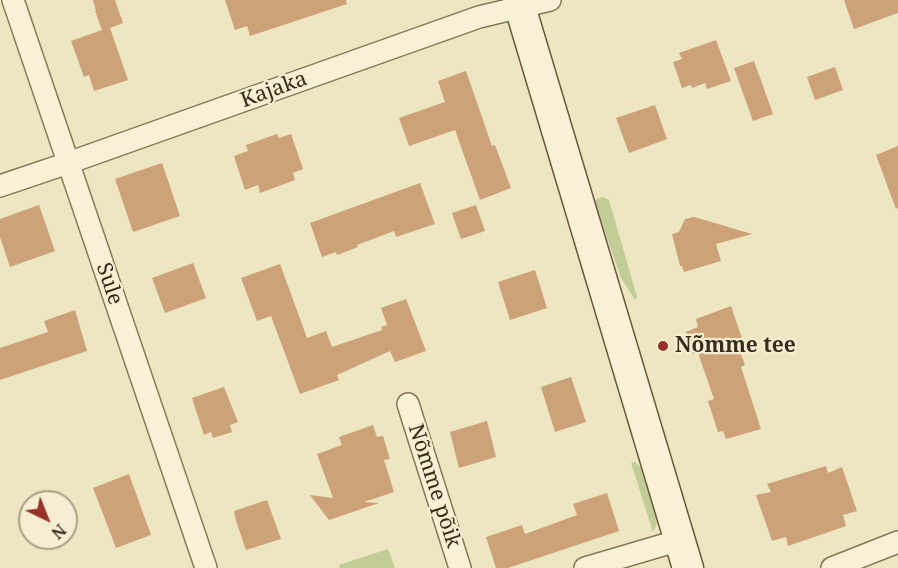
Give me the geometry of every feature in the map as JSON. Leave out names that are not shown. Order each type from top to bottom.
[{"type":"street","name":"Sule","points":[[14,0],[206,568]]},
{"type":"street","name":"Kajaka","points":[[0,186],[68,164],[470,20],[519,4],[550,0]]},
{"type":"street","points":[[519,4],[687,568]]},
{"type":"street","name":"Nõmme põik","points":[[408,404],[460,568]]},
{"type":"street","points":[[585,568],[680,540]]},
{"type":"street","points":[[832,568],[898,542]]},
{"type":"green space","points":[[603,197],[609,200],[637,297],[635,300],[621,278],[594,200]]},
{"type":"green space","points":[[635,462],[644,471],[657,518],[653,532],[631,463]]},
{"type":"green space","points":[[388,549],[395,568],[340,568],[339,565]]},
{"type":"building","points":[[93,0],[115,0],[123,23],[110,28],[128,80],[94,91],[89,75],[84,77],[71,41],[102,30]]},
{"type":"building","points":[[225,0],[346,0],[347,4],[250,36],[247,26],[235,30]]},
{"type":"building","points":[[844,0],[898,0],[898,13],[854,29]]},
{"type":"building","points":[[716,40],[731,81],[707,89],[705,83],[692,88],[691,85],[682,88],[673,62],[682,59],[679,53]]},
{"type":"building","points":[[754,61],[773,114],[753,121],[734,68]]},
{"type":"building","points":[[835,67],[843,90],[815,100],[807,77]]},
{"type":"building","points":[[466,71],[492,146],[495,145],[511,188],[480,200],[455,130],[409,146],[399,118],[445,102],[438,81]]},
{"type":"building","points":[[655,105],[667,139],[629,153],[616,118]]},
{"type":"building","points":[[277,134],[279,138],[291,134],[303,169],[293,173],[295,180],[260,193],[258,185],[245,190],[234,156],[248,151],[246,145]]},
{"type":"building","points":[[898,146],[898,208],[896,209],[876,155]]},
{"type":"building","points":[[162,163],[180,216],[133,232],[115,179]]},
{"type":"building","points":[[420,183],[435,224],[396,237],[394,231],[337,255],[336,252],[322,257],[310,223]]},
{"type":"building","points":[[39,205],[55,251],[10,267],[0,237],[0,219]]},
{"type":"building","points":[[476,205],[485,231],[461,239],[452,213]]},
{"type":"building","points":[[694,217],[752,234],[716,244],[721,261],[684,272],[680,266],[672,234],[679,232],[685,219]]},
{"type":"building","points":[[193,263],[206,298],[165,313],[152,278]]},
{"type":"building","points":[[280,264],[307,338],[326,331],[332,347],[382,330],[381,327],[387,325],[381,308],[406,299],[426,351],[395,362],[390,351],[337,375],[339,380],[300,394],[271,316],[257,321],[241,278]]},
{"type":"building","points":[[535,270],[547,308],[510,320],[498,282]]},
{"type":"building","points":[[731,306],[745,347],[739,349],[745,365],[741,367],[761,429],[726,439],[723,431],[718,432],[708,401],[714,399],[698,353],[693,354],[686,332],[698,327],[696,319]]},
{"type":"building","points":[[75,310],[87,351],[0,380],[0,348],[48,332],[44,321]]},
{"type":"building","points":[[571,377],[586,422],[555,432],[541,387]]},
{"type":"building","points":[[224,387],[238,422],[230,425],[232,432],[213,438],[211,432],[204,435],[192,398]]},
{"type":"building","points":[[487,421],[496,457],[459,468],[450,432]]},
{"type":"building","points":[[373,425],[377,437],[383,436],[390,459],[384,460],[394,492],[364,502],[379,503],[329,520],[310,495],[333,498],[317,454],[342,445],[339,437]]},
{"type":"building","points":[[826,466],[828,473],[842,467],[857,511],[843,515],[846,526],[788,546],[786,537],[772,541],[756,495],[771,492],[767,484]]},
{"type":"building","points":[[129,474],[151,535],[116,548],[93,488]]},
{"type":"building","points":[[607,493],[619,531],[508,568],[496,568],[486,537],[522,525],[525,534],[577,515],[573,504]]},
{"type":"building","points":[[267,500],[281,539],[246,550],[234,511]]},
{"type":"place","name":"Nõmme tee","points":[[663,346]]}]
